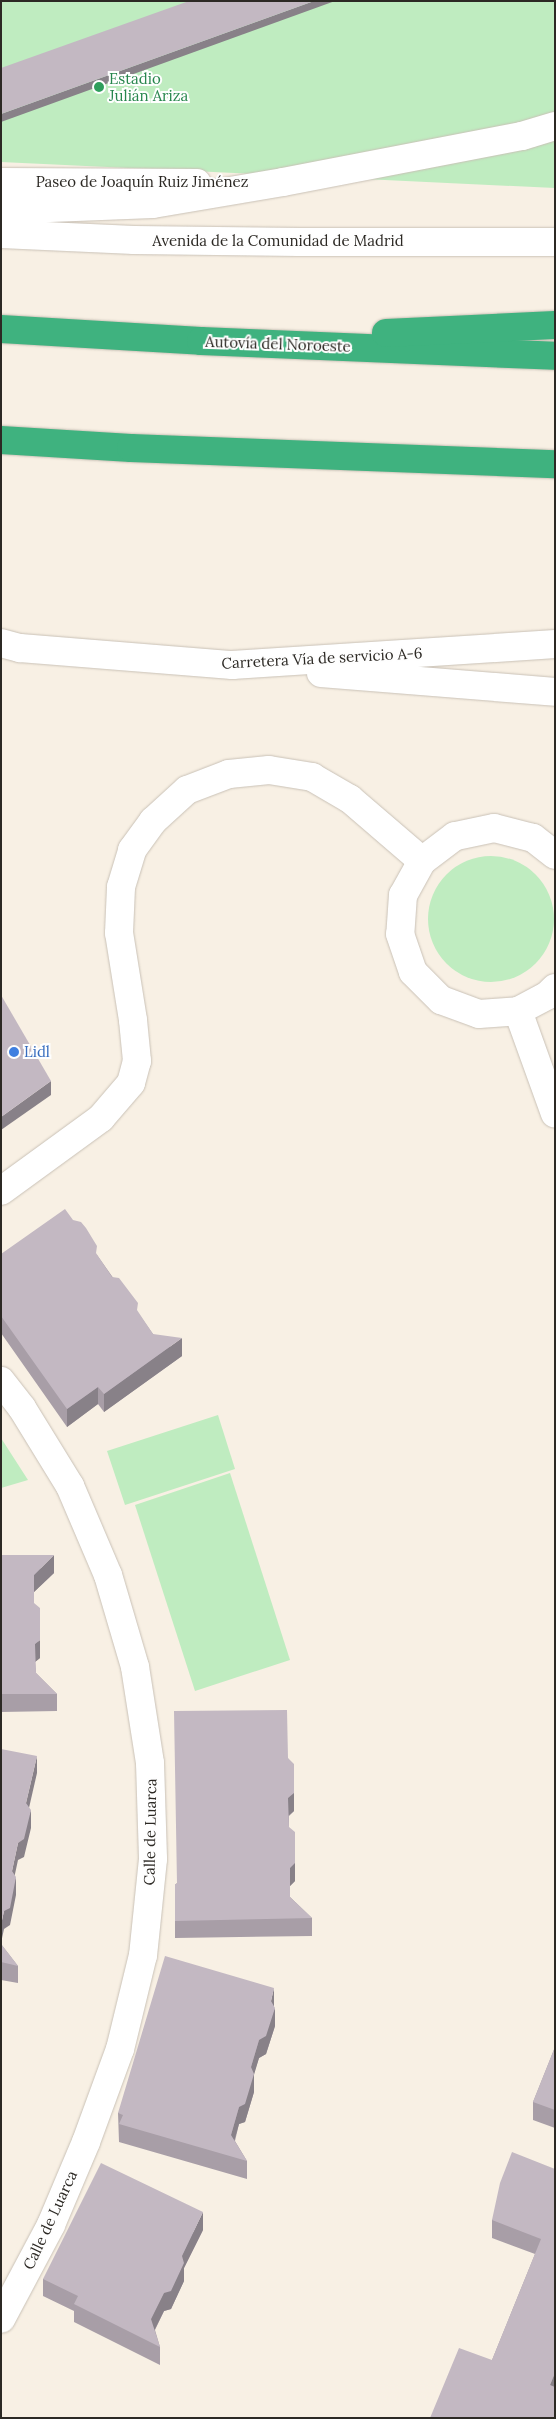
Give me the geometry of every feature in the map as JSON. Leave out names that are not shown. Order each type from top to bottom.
[{"type":"highway","points":[[201,341],[555,325]]},
{"type":"highway","name":"Autovía del Noroeste","points":[[1,329],[201,341],[555,356]]},
{"type":"highway","points":[[1,440],[131,448],[555,464]]},
{"type":"street","points":[[1,207],[24,209],[153,204],[283,182],[522,136],[555,126]]},
{"type":"street","name":"Paseo de Joaquín Ruiz Jiménez","points":[[1,182],[110,184],[283,182]]},
{"type":"street","name":"Avenida de la Comunidad de Madrid","points":[[1,234],[134,240],[555,242]]},
{"type":"street","name":"Carretera Vía de servicio A-6","points":[[1,643],[20,648],[232,665],[555,644]]},
{"type":"street","points":[[232,665],[555,692]]},
{"type":"street","points":[[1,1191],[101,1118],[131,1083],[137,1061],[134,1020],[120,933],[121,887],[132,850],[153,821],[187,790],[229,774],[269,770],[312,777],[350,799],[422,860]]},
{"type":"street","points":[[555,855],[534,838],[494,828],[454,836],[422,860],[403,895],[400,934],[414,972],[441,1000],[479,1014],[518,1011],[548,995],[555,988]]},
{"type":"street","points":[[518,1011],[555,1114]]},
{"type":"street","name":"Calle de Luarca","points":[[1,1381],[22,1408],[70,1486],[108,1575],[135,1667],[150,1763],[153,1859],[143,1955],[120,2049],[86,2142],[51,2225],[1,2319]]},
{"type":"green space","points":[[1,1],[555,1],[555,188],[1,162]]},
{"type":"green space","points":[[491,856],[515,861],[536,874],[549,895],[554,919],[549,943],[536,964],[515,977],[491,982],[467,977],[446,964],[433,943],[428,919],[433,895],[446,874],[467,861]]},
{"type":"green space","points":[[218,1415],[235,1469],[125,1505],[107,1451]]},
{"type":"green space","points":[[1,1438],[28,1480],[1,1488]]},
{"type":"green space","points":[[230,1473],[290,1660],[195,1691],[135,1505]]},
{"type":"building","points":[[189,1],[314,1],[1,114],[1,68]]},
{"type":"building","name":"Lidl","points":[[1,995],[51,1081],[1,1117]]},
{"type":"building","points":[[65,1209],[73,1220],[81,1222],[86,1228],[97,1246],[96,1253],[112,1277],[119,1278],[138,1303],[137,1310],[153,1334],[182,1338],[104,1394],[98,1387],[67,1409],[1,1316],[1,1254]]},
{"type":"building","points":[[1,1555],[54,1555],[34,1575],[34,1603],[40,1608],[40,1640],[35,1644],[36,1673],[57,1694],[1,1694]]},
{"type":"building","points":[[287,1710],[288,1758],[294,1764],[294,1793],[288,1798],[289,1827],[295,1832],[295,1863],[290,1868],[290,1897],[312,1918],[175,1921],[175,1884],[177,1884],[174,1711]]},
{"type":"building","points":[[1,1749],[37,1756],[26,1803],[31,1810],[24,1839],[18,1843],[12,1871],[16,1877],[10,1908],[4,1911],[1,1925]]},
{"type":"building","points":[[1,1944],[18,1966],[1,1962]]},
{"type":"building","points":[[165,1956],[274,1988],[271,2001],[275,2008],[266,2036],[259,2040],[251,2067],[254,2074],[245,2104],[239,2107],[231,2135],[247,2161],[119,2124],[123,2115],[118,2113]]},
{"type":"building","points":[[555,2047],[555,2110],[533,2102]]},
{"type":"building","points":[[512,2152],[555,2169],[555,2373],[550,2385],[555,2387],[555,2418],[430,2418],[459,2348],[492,2360],[541,2239],[492,2220],[500,2183]]},
{"type":"building","points":[[101,2163],[203,2212],[182,2256],[184,2263],[171,2291],[164,2293],[151,2319],[160,2347],[74,2304],[78,2296],[43,2279]]},
{"type":"place","name":"Estadio Julián Ariza","points":[[99,87]]},
{"type":"place","name":"Lidl","points":[[14,1052]]}]
